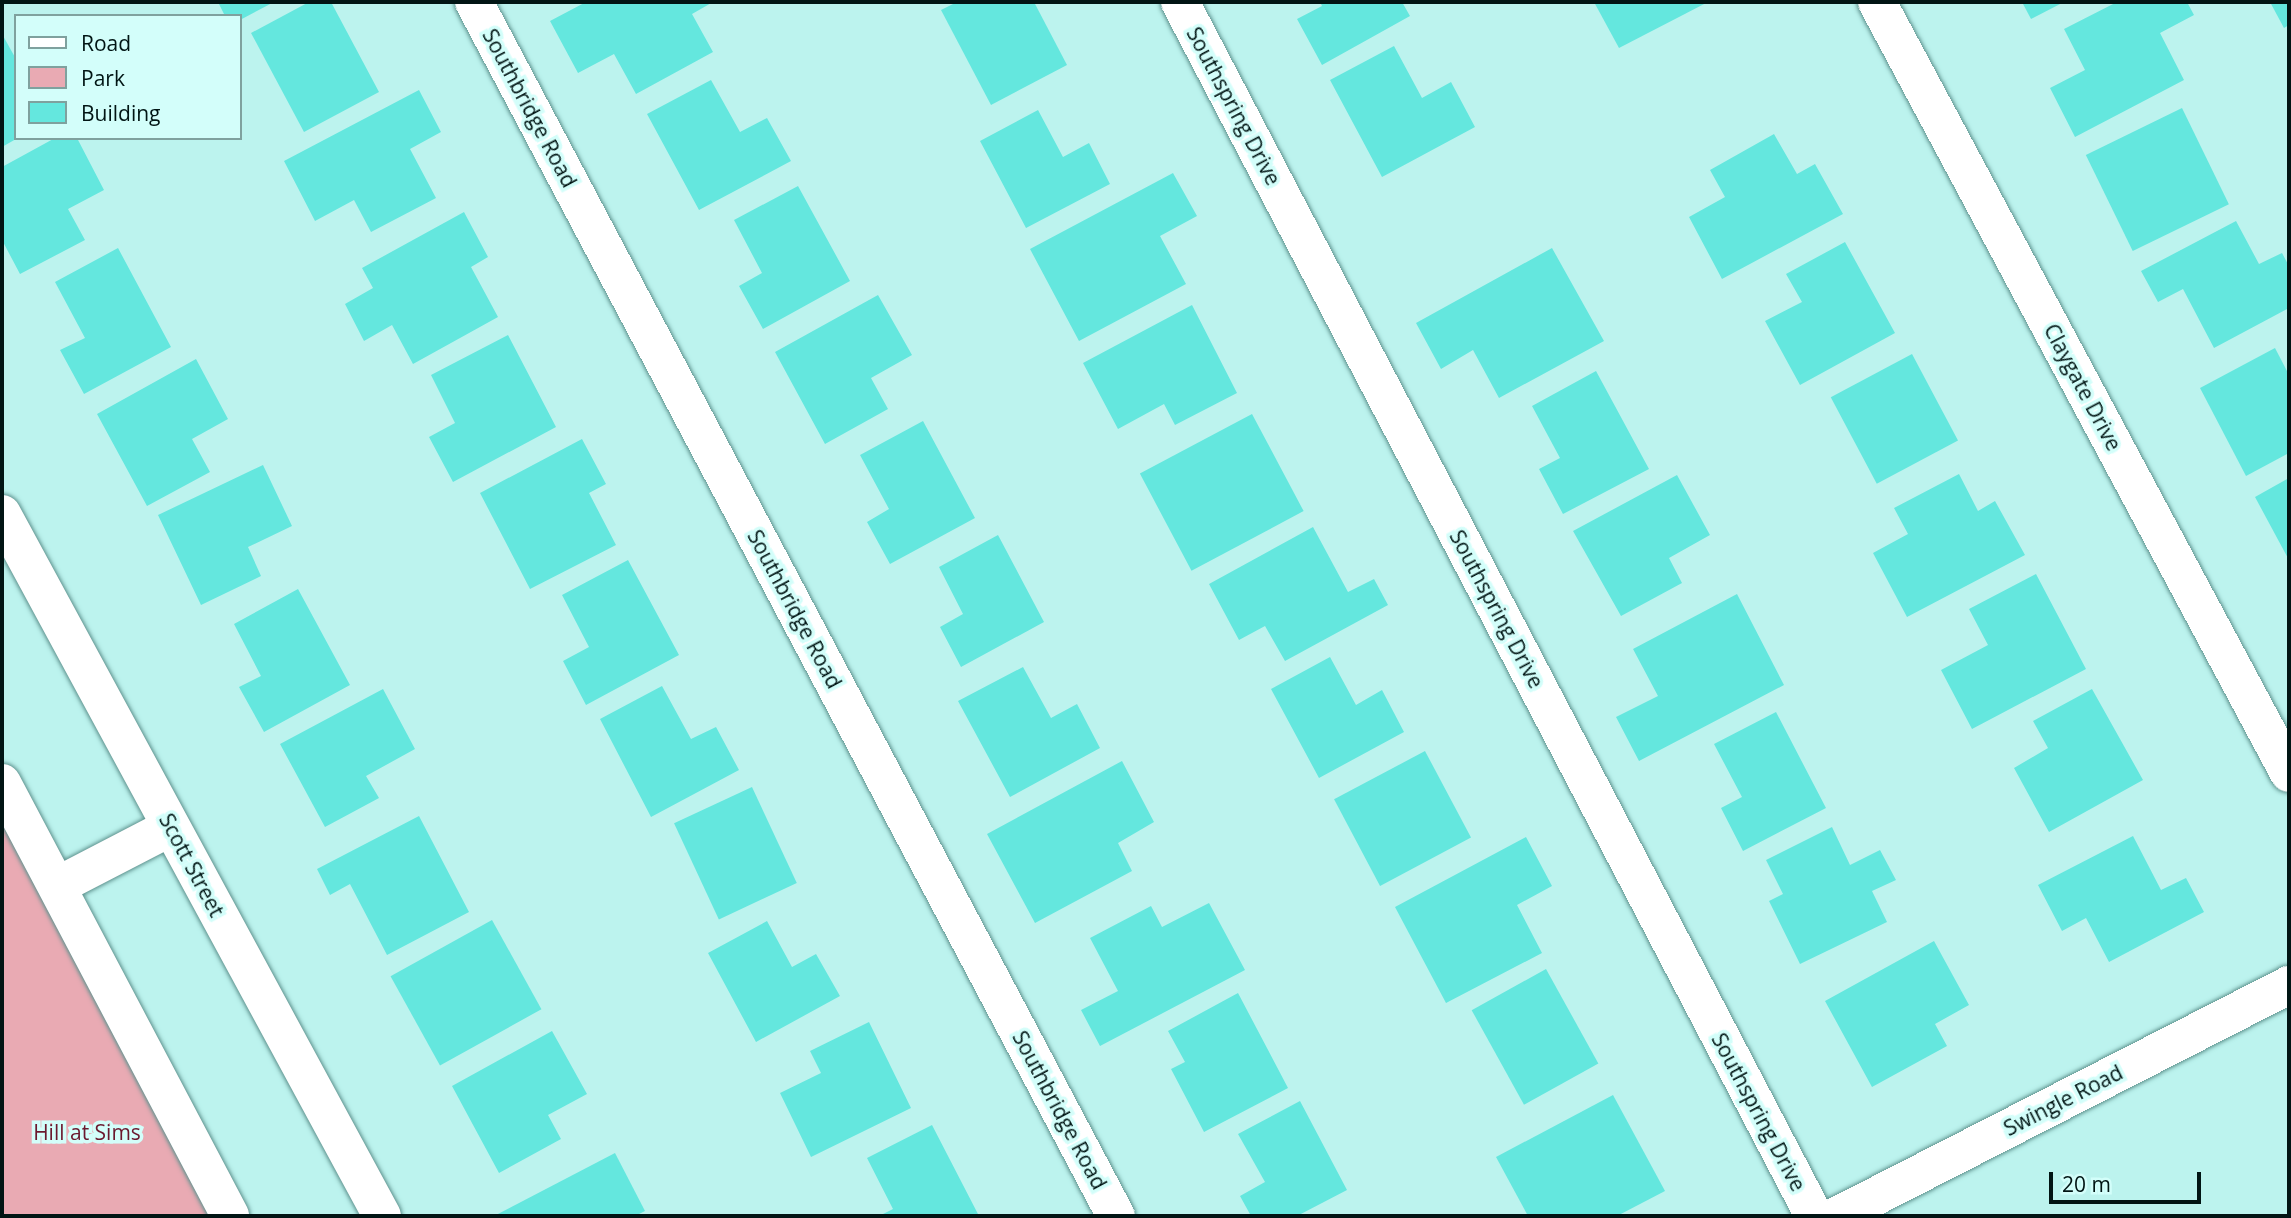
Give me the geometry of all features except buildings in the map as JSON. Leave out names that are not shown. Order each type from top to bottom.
[{"type":"street","name":"Southbridge Road","points":[[474,2],[1116,1216]]},
{"type":"street","name":"Southspring Drive","points":[[1180,2],[1814,1216]]},
{"type":"street","name":"Claygate Drive","points":[[1877,2],[2289,773]]},
{"type":"street","name":"Scott Street","points":[[2,514],[382,1216]]},
{"type":"street","points":[[2,783],[230,1216]]},
{"type":"street","points":[[57,886],[171,828]]},
{"type":"street","name":"Swingle Road","points":[[1837,1216],[2289,985]]},
{"type":"green space","name":"Hill at Sims","points":[[2,781],[225,1216],[2,1216]]}]
